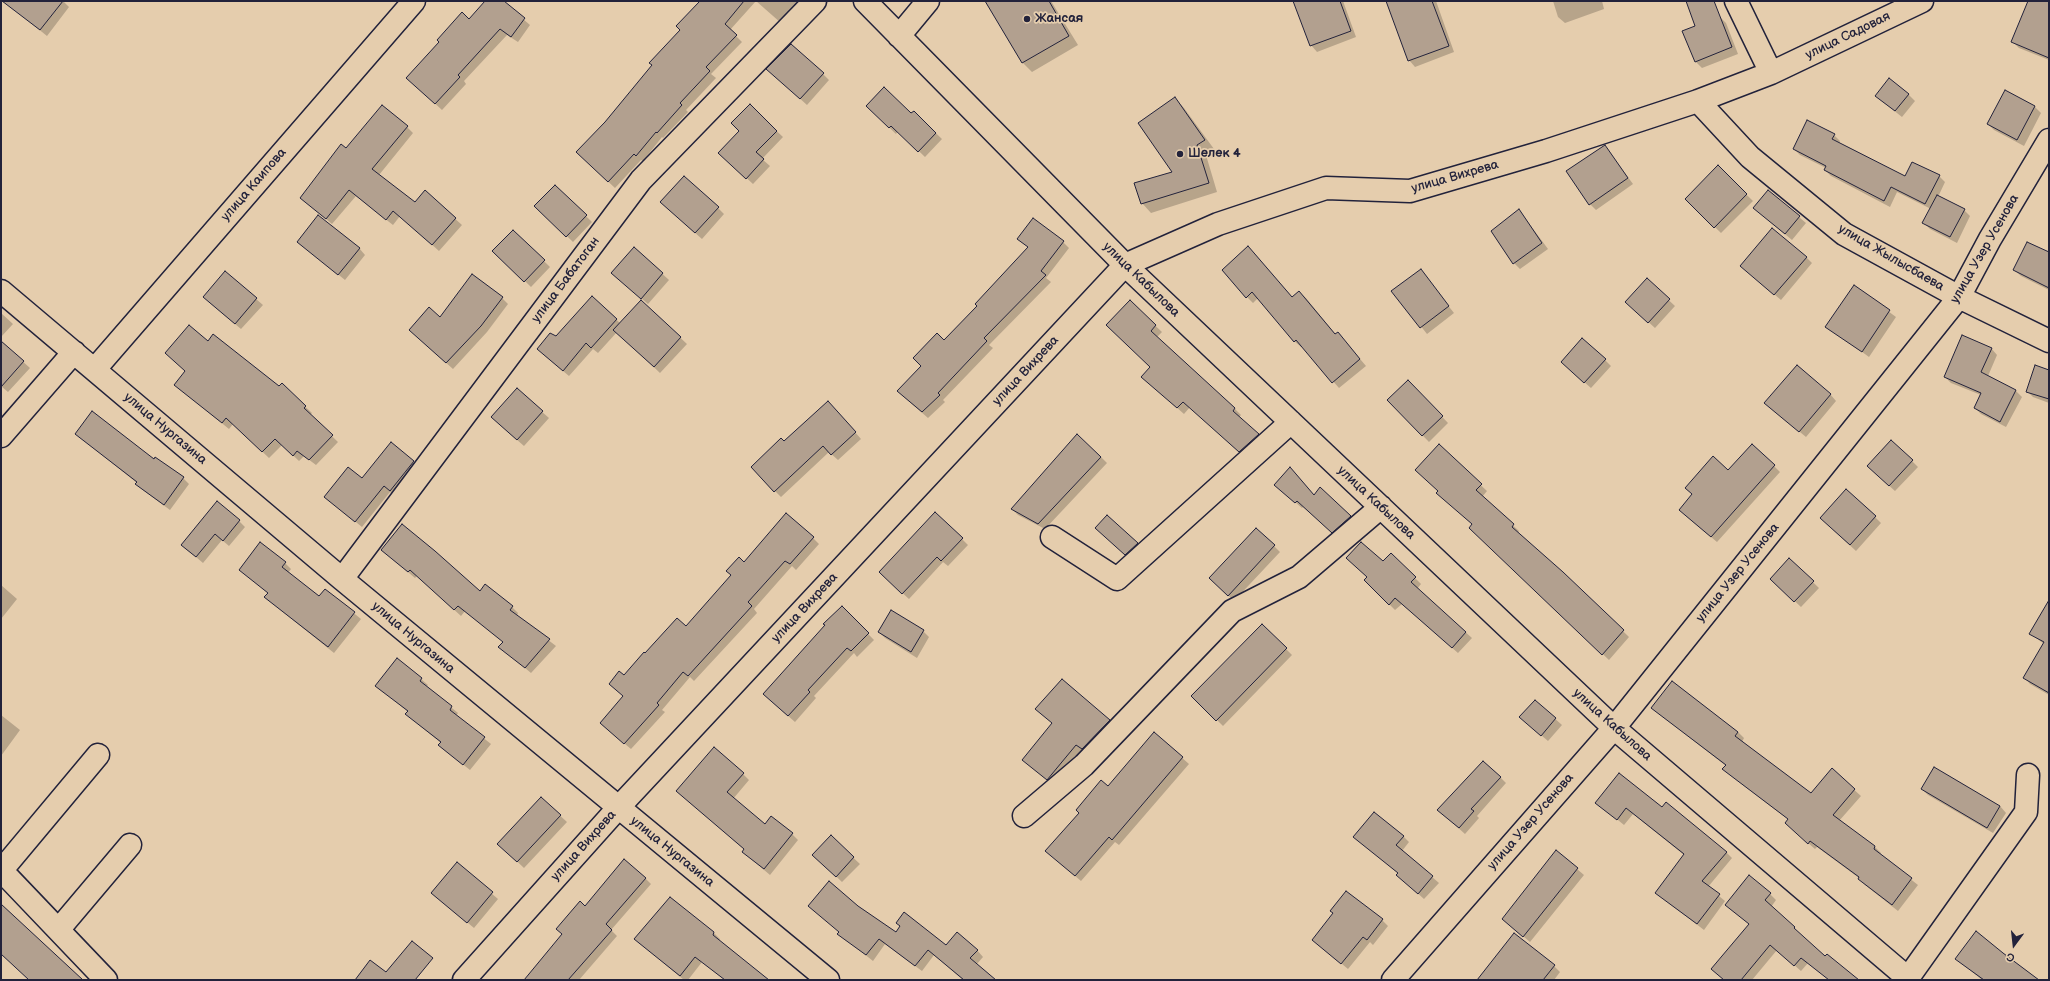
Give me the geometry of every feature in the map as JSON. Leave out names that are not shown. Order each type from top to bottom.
[{"type":"street","name":"улица Каипова","points":[[95,369],[414,1]]},
{"type":"street","name":"улица Бабатоган","points":[[342,579],[641,180],[815,1]]},
{"type":"street","name":"улица Кабылова","points":[[865,1],[1125,265],[1614,728],[1909,979]]},
{"type":"street","points":[[899,36],[928,1]]},
{"type":"street","points":[[1736,1],[1772,72]]},
{"type":"street","name":"улица Садовая","points":[[1772,72],[1922,1]]},
{"type":"street","name":"улица Вихрева","points":[[464,980],[618,808],[1125,265],[1218,224],[1326,188],[1410,191],[1546,151],[1698,101],[1772,72]]},
{"type":"street","name":"улица Жылысбаева","points":[[1698,101],[1750,157],[1844,234],[1959,297],[2049,341]]},
{"type":"street","name":"улица Узер Усенова","points":[[1393,980],[1614,728],[1959,297],[1990,239],[2049,140]]},
{"type":"street","name":"улица Нургазина","points":[[1,291],[342,579],[828,980]]},
{"type":"street","points":[[1,436],[74,352]]},
{"type":"street","points":[[1052,537],[1117,579],[1291,422]]},
{"type":"street","points":[[1024,816],[1084,765],[1232,611],[1299,577],[1381,507]]},
{"type":"street","points":[[98,755],[1,871],[59,929],[106,980]]},
{"type":"street","points":[[1909,979],[2026,812],[2028,775]]},
{"type":"street","points":[[59,929],[130,845]]},
{"type":"building","points":[[2,1],[63,1],[40,30]]},
{"type":"building","points":[[485,1],[504,1],[525,18],[511,37],[500,29],[458,75],[460,77],[435,104],[406,78],[439,42],[437,40],[462,12],[469,19]]},
{"type":"building","points":[[700,1],[744,1],[725,24],[737,35],[706,67],[710,71],[680,103],[682,105],[657,133],[656,132],[636,156],[634,154],[608,182],[576,152],[605,122],[652,65],[649,63],[680,30],[676,26]]},
{"type":"building","name":"Жансая","points":[[985,1],[1049,1],[1069,36],[1022,63]]},
{"type":"building","points":[[1293,1],[1340,1],[1351,31],[1310,46]]},
{"type":"building","points":[[1386,1],[1432,1],[1449,46],[1408,61]]},
{"type":"building","points":[[1686,1],[1714,1],[1732,47],[1695,62],[1682,31],[1695,26]]},
{"type":"building","points":[[2028,1],[2049,1],[2049,58],[2011,42]]},
{"type":"building","points":[[791,44],[824,73],[800,99],[766,69]]},
{"type":"building","points":[[1889,78],[1909,94],[1895,111],[1875,96]]},
{"type":"building","points":[[884,87],[911,113],[914,111],[936,133],[918,152],[891,126],[889,128],[866,106]]},
{"type":"building","points":[[2005,90],[2035,106],[2017,140],[1987,124]]},
{"type":"building","name":"Шелек 4","points":[[1175,97],[1205,140],[1197,145],[1209,183],[1141,204],[1134,183],[1172,172],[1138,123]]},
{"type":"building","points":[[750,104],[777,131],[756,152],[764,159],[746,179],[718,153],[739,131],[731,123]]},
{"type":"building","points":[[382,105],[408,126],[372,169],[415,202],[425,190],[456,218],[432,245],[393,211],[386,220],[349,190],[326,219],[300,198],[341,144],[346,148]]},
{"type":"building","points":[[1807,120],[1835,134],[1832,139],[1905,176],[1912,162],[1940,175],[1925,204],[1891,187],[1884,201],[1824,170],[1826,166],[1793,149]]},
{"type":"building","points":[[1605,145],[1628,178],[1589,205],[1566,171]]},
{"type":"building","points":[[1718,165],[1747,194],[1714,228],[1685,199]]},
{"type":"building","points":[[684,176],[719,207],[695,233],[660,202]]},
{"type":"building","points":[[555,185],[587,215],[566,237],[534,206]]},
{"type":"building","points":[[1768,190],[1800,216],[1785,234],[1753,208]]},
{"type":"building","points":[[1937,195],[1965,209],[1950,237],[1922,223]]},
{"type":"building","points":[[1519,209],[1542,243],[1513,264],[1491,231]]},
{"type":"building","points":[[318,215],[360,248],[338,275],[297,242]]},
{"type":"building","points":[[1033,218],[1064,241],[1041,271],[1046,275],[984,338],[987,341],[938,393],[940,395],[922,412],[897,391],[921,366],[913,358],[937,333],[944,340],[977,306],[975,304],[1028,247],[1017,239]]},
{"type":"building","points":[[1772,228],[1807,257],[1774,295],[1740,266]]},
{"type":"building","points":[[513,230],[545,260],[524,282],[492,251]]},
{"type":"building","points":[[2027,242],[2049,252],[2049,288],[2013,270]]},
{"type":"building","points":[[1248,246],[1292,297],[1299,291],[1335,334],[1338,332],[1360,359],[1332,383],[1296,340],[1294,342],[1252,292],[1246,298],[1222,270]]},
{"type":"building","points":[[634,247],[663,273],[641,299],[611,273]]},
{"type":"building","points":[[1421,269],[1449,306],[1420,328],[1391,291]]},
{"type":"building","points":[[225,271],[257,298],[235,324],[203,297]]},
{"type":"building","points":[[472,274],[503,297],[481,326],[446,363],[409,330],[429,307],[440,317]]},
{"type":"building","points":[[1647,278],[1670,299],[1648,323],[1625,302]]},
{"type":"building","points":[[1854,285],[1890,310],[1862,352],[1825,327]]},
{"type":"building","points":[[592,296],[617,319],[591,348],[586,343],[563,371],[537,349],[550,333],[556,336]]},
{"type":"building","points":[[641,300],[681,337],[654,367],[613,330]]},
{"type":"building","points":[[1130,300],[1156,325],[1151,331],[1235,408],[1233,411],[1259,434],[1239,452],[1183,402],[1177,408],[1141,377],[1150,367],[1106,325]]},
{"type":"building","points":[[189,325],[208,341],[213,334],[279,386],[282,383],[306,406],[304,408],[333,435],[309,460],[297,451],[293,456],[275,439],[262,452],[226,418],[222,423],[174,385],[185,371],[165,353]]},
{"type":"building","points":[[1962,335],[1992,348],[1981,372],[2016,390],[2000,422],[1974,408],[1981,393],[1944,377]]},
{"type":"building","points":[[1582,338],[1606,359],[1584,383],[1561,362]]},
{"type":"building","points":[[1,341],[24,361],[1,387]]},
{"type":"building","points":[[1797,365],[1831,394],[1799,432],[1764,403]]},
{"type":"building","points":[[2035,365],[2049,370],[2049,399],[2026,392]]},
{"type":"building","points":[[1408,380],[1443,416],[1422,436],[1387,400]]},
{"type":"building","points":[[517,388],[543,411],[517,440],[491,417]]},
{"type":"building","points":[[828,401],[856,432],[831,455],[823,446],[774,492],[751,467],[781,438],[784,441]]},
{"type":"building","points":[[92,411],[154,459],[155,457],[184,477],[164,505],[135,484],[137,482],[75,434]]},
{"type":"building","points":[[1077,434],[1101,457],[1038,524],[1011,509]]},
{"type":"building","points":[[1891,440],[1913,460],[1889,486],[1867,466]]},
{"type":"building","points":[[391,442],[414,461],[390,491],[384,486],[355,522],[324,497],[348,467],[362,478]]},
{"type":"building","points":[[1439,444],[1482,484],[1476,490],[1514,524],[1512,527],[1563,572],[1624,630],[1602,655],[1469,528],[1472,524],[1436,493],[1438,491],[1415,470]]},
{"type":"building","points":[[1752,444],[1775,465],[1711,537],[1679,510],[1692,494],[1685,488],[1713,456],[1728,470]]},
{"type":"building","points":[[1290,467],[1314,495],[1320,487],[1351,516],[1332,533],[1297,501],[1295,503],[1274,485]]},
{"type":"building","points":[[1846,489],[1876,516],[1850,545],[1820,518]]},
{"type":"building","points":[[217,501],[240,520],[223,541],[215,534],[196,557],[181,545]]},
{"type":"building","points":[[935,512],[963,538],[941,561],[937,557],[902,594],[879,572]]},
{"type":"building","points":[[786,513],[814,537],[790,564],[785,561],[748,602],[752,606],[688,676],[683,672],[657,703],[659,705],[624,744],[600,723],[623,696],[609,684],[619,671],[624,675],[677,618],[686,626],[731,575],[726,571],[739,557],[744,562]]},
{"type":"building","points":[[1107,515],[1138,543],[1125,555],[1095,528]]},
{"type":"building","points":[[402,524],[480,591],[485,584],[513,606],[510,610],[550,639],[525,668],[498,647],[503,642],[458,606],[454,610],[410,570],[408,572],[381,550]]},
{"type":"building","points":[[1256,528],[1275,545],[1228,596],[1209,578]]},
{"type":"building","points":[[260,542],[286,562],[282,567],[319,596],[325,589],[355,612],[328,647],[264,597],[268,593],[239,570]]},
{"type":"building","points":[[1361,542],[1383,561],[1391,553],[1416,577],[1411,582],[1466,632],[1452,648],[1395,598],[1389,605],[1364,580],[1367,577],[1346,558]]},
{"type":"building","points":[[1789,558],[1814,581],[1794,602],[1770,579]]},
{"type":"building","points":[[2049,600],[2049,693],[2023,678],[2044,642],[2029,634]]},
{"type":"building","points":[[842,606],[869,633],[851,651],[847,648],[808,690],[810,692],[788,716],[763,694],[825,625],[823,624]]},
{"type":"building","points":[[891,610],[924,630],[911,652],[878,632]]},
{"type":"building","points":[[1262,624],[1287,648],[1216,721],[1191,696]]},
{"type":"building","points":[[397,658],[422,678],[420,681],[452,706],[450,710],[485,737],[463,765],[438,745],[441,742],[405,714],[408,711],[375,686]]},
{"type":"building","points":[[1062,679],[1110,720],[1082,749],[1076,745],[1047,780],[1022,760],[1052,723],[1035,709]]},
{"type":"building","points":[[1672,681],[1738,732],[1735,736],[1811,793],[1832,768],[1855,789],[1833,815],[1875,846],[1874,849],[1912,878],[1892,905],[1858,879],[1859,877],[1810,841],[1808,844],[1785,823],[1788,819],[1722,769],[1726,765],[1651,708]]},
{"type":"building","points":[[1535,700],[1556,718],[1541,736],[1519,717]]},
{"type":"building","points":[[1154,732],[1183,757],[1112,840],[1109,837],[1075,876],[1045,851],[1079,813],[1076,810],[1101,780],[1108,786]]},
{"type":"building","points":[[714,747],[744,773],[727,792],[765,824],[771,816],[793,833],[764,869],[742,852],[744,849],[676,791]]},
{"type":"building","points":[[1483,761],[1501,777],[1471,809],[1474,811],[1459,828],[1437,810]]},
{"type":"building","points":[[1934,767],[2000,806],[1987,828],[1921,789]]},
{"type":"building","points":[[1619,773],[1662,807],[1666,802],[1727,852],[1702,881],[1720,894],[1697,924],[1655,893],[1684,854],[1626,808],[1617,820],[1595,803]]},
{"type":"building","points":[[541,797],[561,815],[517,862],[497,844]]},
{"type":"building","points":[[1374,812],[1404,836],[1396,845],[1433,876],[1418,894],[1396,875],[1398,873],[1353,837]]},
{"type":"building","points":[[831,835],[854,857],[836,877],[812,855]]},
{"type":"building","points":[[1556,850],[1578,868],[1523,937],[1502,919]]},
{"type":"building","points":[[624,859],[646,878],[606,924],[612,930],[568,980],[524,980],[562,934],[556,929],[580,901],[585,906]]},
{"type":"building","points":[[457,862],[493,892],[467,923],[431,893]]},
{"type":"building","points":[[1749,875],[1771,893],[1765,900],[1795,927],[1794,928],[1825,956],[1827,954],[1859,980],[1829,980],[1801,958],[1794,966],[1770,945],[1741,980],[1724,980],[1711,969],[1749,924],[1725,905]]},
{"type":"building","points":[[829,881],[858,906],[896,932],[900,926],[896,923],[904,912],[946,945],[957,932],[978,950],[970,958],[996,980],[964,980],[928,950],[915,966],[879,939],[866,955],[837,934],[839,932],[808,906]]},
{"type":"building","points":[[1346,891],[1383,919],[1367,940],[1363,937],[1341,964],[1312,940],[1333,913],[1330,911]]},
{"type":"building","points":[[670,897],[714,932],[713,935],[769,980],[725,980],[695,957],[680,976],[634,939]]},
{"type":"building","points":[[1,904],[83,980],[29,980],[1,954]]},
{"type":"building","points":[[1976,931],[2039,980],[1984,980],[1955,959]]},
{"type":"building","points":[[1514,933],[1555,965],[1543,980],[1477,980]]},
{"type":"building","points":[[412,941],[433,958],[415,980],[355,980],[370,960],[386,972]]},
{"type":"place","name":"Жансая","points":[[1027,19]]},
{"type":"place","name":"Шелек 4","points":[[1180,154]]}]
